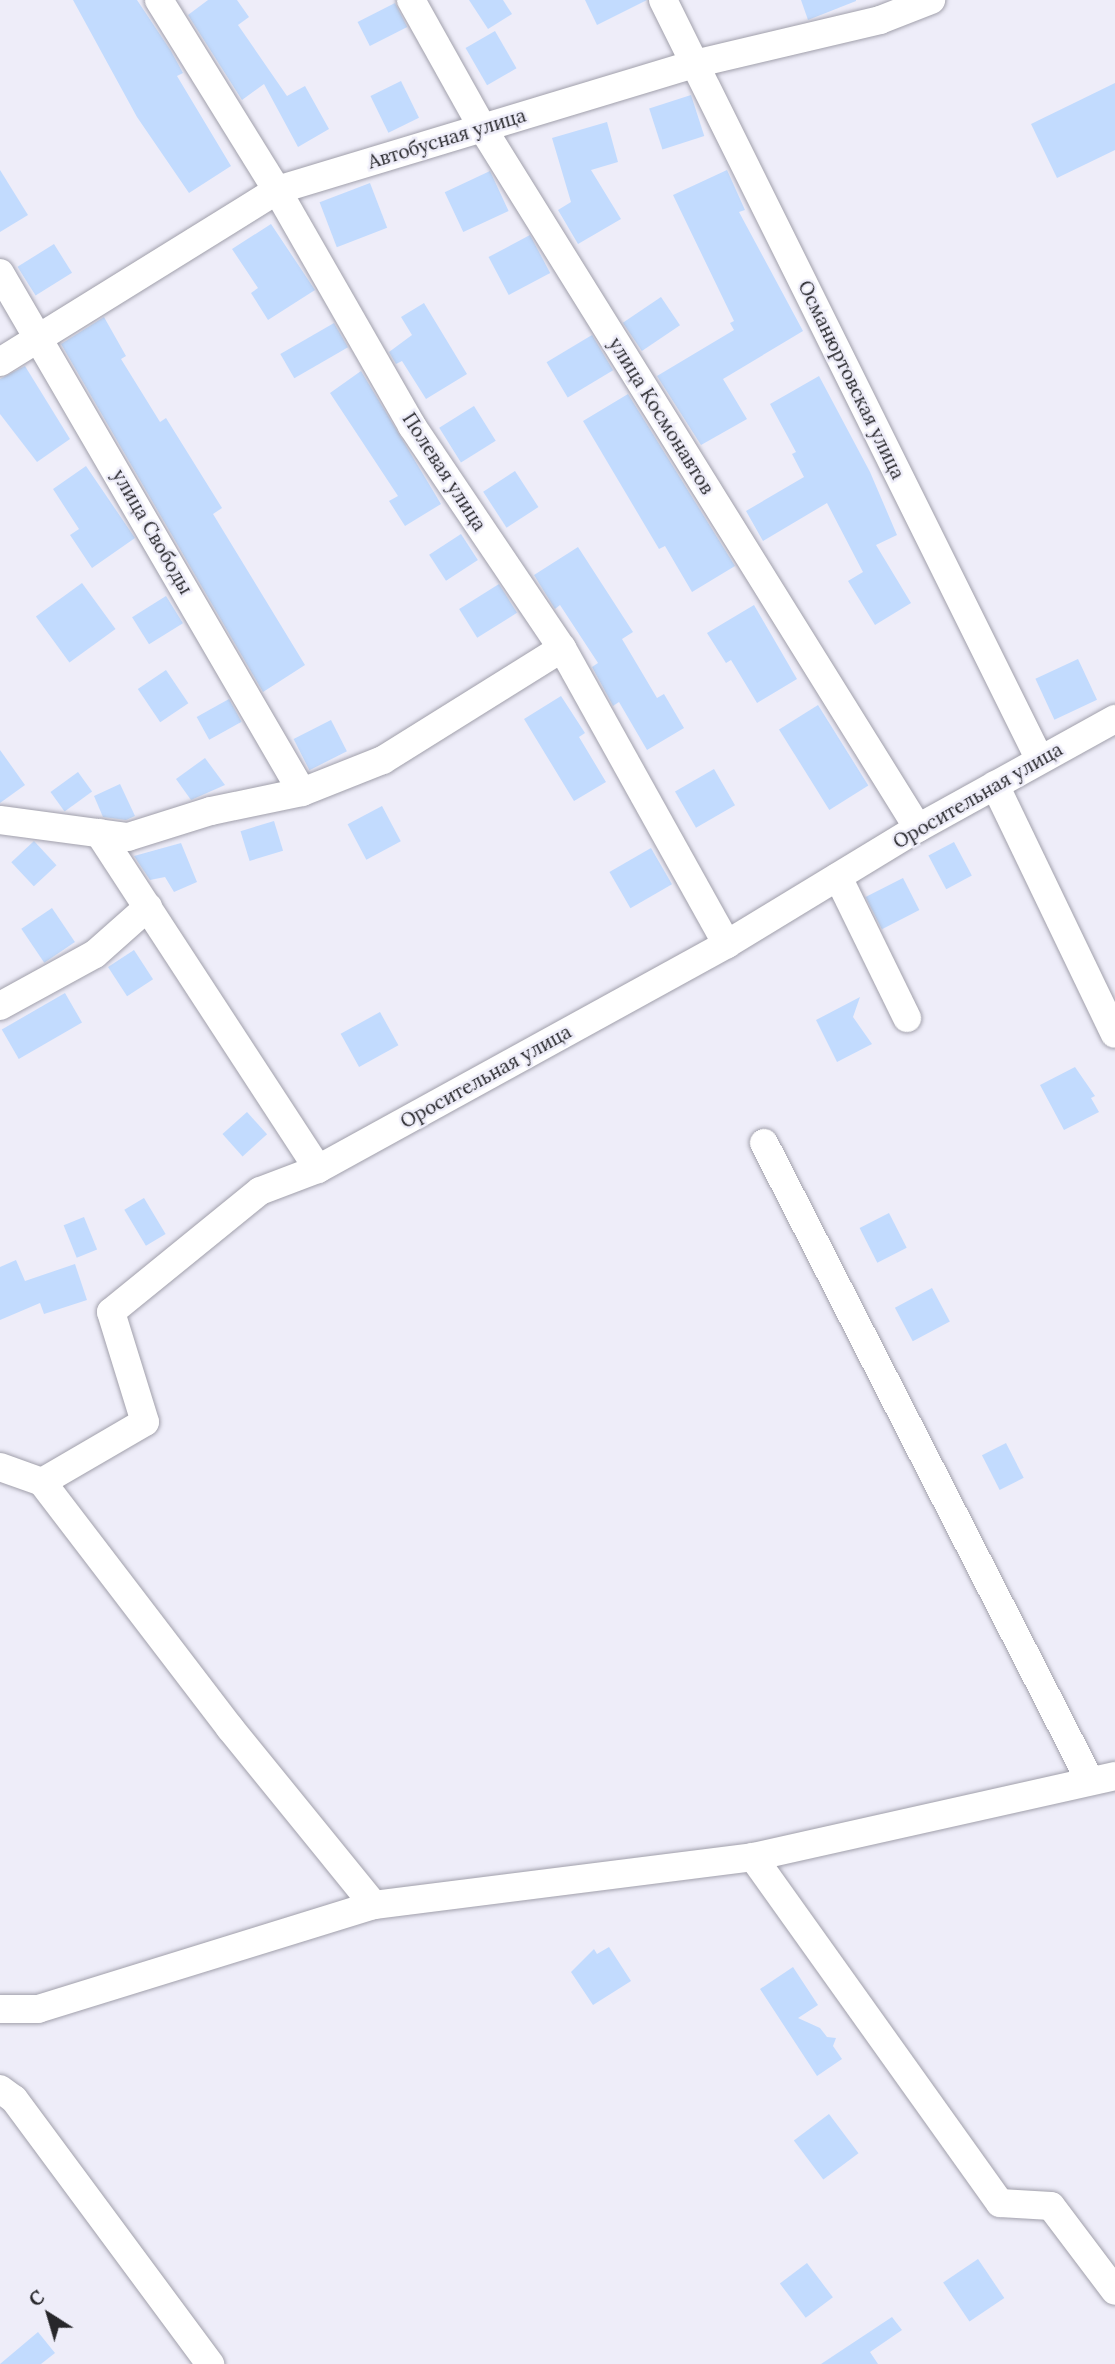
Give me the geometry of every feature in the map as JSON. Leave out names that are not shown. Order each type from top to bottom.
[{"type":"street","name":"Полевая улица","points":[[159,0],[277,190],[412,426],[562,648],[727,944]]},
{"type":"street","name":"улица Космонавтов","points":[[411,0],[482,129],[918,828]]},
{"type":"street","name":"Османюртовская улица","points":[[663,0],[1040,760]]},
{"type":"street","name":"Автобусная улица","points":[[0,362],[277,190],[876,10],[931,0]]},
{"type":"street","name":"улица Свободы","points":[[0,273],[41,339],[302,792]]},
{"type":"street","points":[[0,820],[128,837],[211,811],[302,792],[383,760],[562,648]]},
{"type":"street","name":"Оросительная улица","points":[[42,1482],[145,1422],[111,1312],[260,1191],[318,1169],[727,944],[918,828],[1115,719]]},
{"type":"street","points":[[995,785],[1115,1034]]},
{"type":"street","points":[[99,833],[318,1169]]},
{"type":"street","points":[[838,877],[907,1018]]},
{"type":"street","points":[[0,1006],[95,954],[148,907]]},
{"type":"street","points":[[0,2009],[38,2008],[374,1905],[753,1857],[1102,1778],[764,1143]]},
{"type":"street","points":[[0,1467],[42,1482],[230,1728],[374,1905]]},
{"type":"street","points":[[753,1857],[999,2203],[1051,2206],[1115,2291]]},
{"type":"street","points":[[0,2088],[14,2099],[210,2364]]},
{"type":"building","points":[[73,0],[137,0],[171,51],[183,73],[177,76],[231,166],[189,193],[137,117]]},
{"type":"building","points":[[208,0],[237,0],[249,17],[238,25],[287,96],[305,86],[329,129],[298,147],[264,84],[242,100],[188,15]]},
{"type":"building","points":[[469,0],[503,0],[512,14],[488,29]]},
{"type":"building","points":[[585,0],[647,0],[597,25]]},
{"type":"building","points":[[801,0],[856,0],[856,1],[808,20]]},
{"type":"building","points":[[395,3],[407,27],[370,46],[358,22]]},
{"type":"building","points":[[495,31],[516,68],[487,85],[466,48]]},
{"type":"building","points":[[401,81],[419,118],[388,133],[370,96]]},
{"type":"building","points":[[1115,83],[1115,150],[1057,178],[1031,124]]},
{"type":"building","points":[[691,95],[704,136],[662,149],[649,109]]},
{"type":"building","points":[[607,122],[618,162],[591,170],[621,219],[578,244],[558,210],[571,202],[552,138]]},
{"type":"building","points":[[0,170],[28,215],[0,232]]},
{"type":"building","points":[[727,170],[745,210],[739,212],[803,331],[723,379],[747,419],[701,445],[657,376],[734,330],[730,323],[734,321],[673,195]]},
{"type":"building","points":[[490,171],[509,211],[463,232],[445,192]]},
{"type":"building","points":[[370,183],[387,228],[337,247],[320,202]]},
{"type":"building","points":[[271,224],[315,290],[268,320],[251,293],[258,288],[232,249]]},
{"type":"building","points":[[530,235],[550,273],[509,295],[489,257]]},
{"type":"building","points":[[54,244],[72,273],[36,296],[18,267]]},
{"type":"building","points":[[661,297],[680,325],[642,351],[623,323]]},
{"type":"building","points":[[424,303],[467,374],[426,399],[402,361],[396,364],[389,352],[412,335],[401,317]]},
{"type":"building","points":[[104,317],[126,356],[121,359],[160,422],[166,418],[222,508],[213,514],[305,665],[263,692],[61,344]]},
{"type":"building","points":[[334,323],[348,347],[294,378],[280,354]]},
{"type":"building","points":[[592,335],[613,370],[568,397],[547,362]]},
{"type":"building","points":[[25,366],[70,439],[37,462],[0,414],[0,379]]},
{"type":"building","points":[[361,371],[441,504],[405,526],[389,501],[398,496],[330,393]]},
{"type":"building","points":[[819,376],[870,472],[897,535],[876,545],[911,603],[875,625],[848,581],[863,572],[827,503],[763,541],[746,511],[804,477],[792,454],[796,452],[770,404]]},
{"type":"building","points":[[628,394],[735,566],[692,592],[665,546],[659,549],[583,421]]},
{"type":"building","points":[[474,406],[496,441],[461,462],[439,428]]},
{"type":"building","points":[[86,466],[135,538],[92,568],[70,535],[79,529],[53,489]]},
{"type":"building","points":[[515,471],[538,507],[507,528],[483,492]]},
{"type":"building","points":[[461,534],[478,560],[446,581],[429,555]]},
{"type":"building","points":[[578,547],[633,632],[622,639],[657,698],[664,694],[684,728],[647,750],[619,702],[613,706],[592,667],[598,663],[560,605],[555,609],[534,575]]},
{"type":"building","points":[[82,583],[116,629],[69,663],[36,617]]},
{"type":"building","points":[[499,584],[517,613],[477,638],[459,609]]},
{"type":"building","points":[[166,596],[183,623],[149,644],[132,617]]},
{"type":"building","points":[[754,605],[797,679],[757,703],[731,660],[726,663],[707,633]]},
{"type":"building","points":[[1078,659],[1097,700],[1054,720],[1035,679]]},
{"type":"building","points":[[166,670],[188,703],[160,722],[138,689]]},
{"type":"building","points":[[561,696],[585,733],[579,737],[606,782],[574,801],[524,719]]},
{"type":"building","points":[[229,699],[242,722],[209,740],[197,717]]},
{"type":"building","points":[[818,705],[868,786],[829,810],[779,729]]},
{"type":"building","points":[[331,720],[347,751],[309,770],[294,739]]},
{"type":"building","points":[[0,750],[25,785],[0,803]]},
{"type":"building","points":[[205,758],[225,785],[191,800],[176,779]]},
{"type":"building","points":[[714,769],[735,805],[696,828],[675,792]]},
{"type":"building","points":[[78,772],[92,791],[65,811],[50,792]]},
{"type":"building","points":[[120,784],[135,816],[126,820],[103,817],[94,796]]},
{"type":"building","points":[[382,806],[401,841],[366,860],[348,824]]},
{"type":"building","points":[[274,821],[283,851],[250,861],[241,831]]},
{"type":"building","points":[[34,841],[57,865],[34,886],[11,862]]},
{"type":"building","points":[[954,842],[972,876],[946,889],[928,856]]},
{"type":"building","points":[[181,843],[197,882],[174,892],[165,877],[150,880],[134,856]]},
{"type":"building","points":[[651,848],[672,884],[630,908],[609,872]]},
{"type":"building","points":[[903,878],[919,910],[882,929],[866,897]]},
{"type":"building","points":[[52,908],[75,942],[44,963],[21,929]]},
{"type":"building","points":[[134,950],[153,979],[127,996],[108,967]]},
{"type":"building","points":[[65,993],[82,1022],[19,1059],[2,1030]]},
{"type":"building","points":[[860,997],[853,1017],[872,1044],[837,1062],[816,1020]]},
{"type":"building","points":[[380,1012],[398,1045],[359,1067],[341,1034]]},
{"type":"building","points":[[1075,1067],[1095,1096],[1091,1098],[1099,1112],[1064,1130],[1040,1085]]},
{"type":"building","points":[[247,1112],[267,1134],[243,1156],[222,1134]]},
{"type":"building","points":[[144,1198],[166,1234],[146,1246],[124,1210]]},
{"type":"building","points":[[889,1213],[907,1248],[877,1263],[860,1228]]},
{"type":"building","points":[[84,1217],[97,1249],[77,1258],[64,1225]]},
{"type":"building","points":[[16,1260],[25,1281],[75,1264],[87,1300],[44,1314],[40,1303],[0,1320],[0,1267]]},
{"type":"building","points":[[932,1288],[950,1322],[913,1341],[895,1308]]},
{"type":"building","points":[[1006,1443],[1024,1478],[1000,1490],[982,1455]]},
{"type":"building","points":[[609,1947],[631,1981],[593,2005],[571,1972],[594,1949],[597,1954]]},
{"type":"building","points":[[793,1967],[818,2005],[798,2018],[820,2028],[827,2037],[836,2038],[833,2046],[842,2059],[817,2076],[760,1989]]},
{"type":"building","points":[[829,2114],[858,2153],[823,2180],[794,2140]]},
{"type":"building","points":[[978,2259],[1004,2298],[969,2321],[943,2282]]},
{"type":"building","points":[[807,2263],[833,2297],[806,2318],[780,2283]]},
{"type":"building","points":[[892,2317],[902,2330],[870,2352],[878,2364],[821,2364]]},
{"type":"building","points":[[38,2332],[55,2353],[41,2364],[0,2364]]}]
